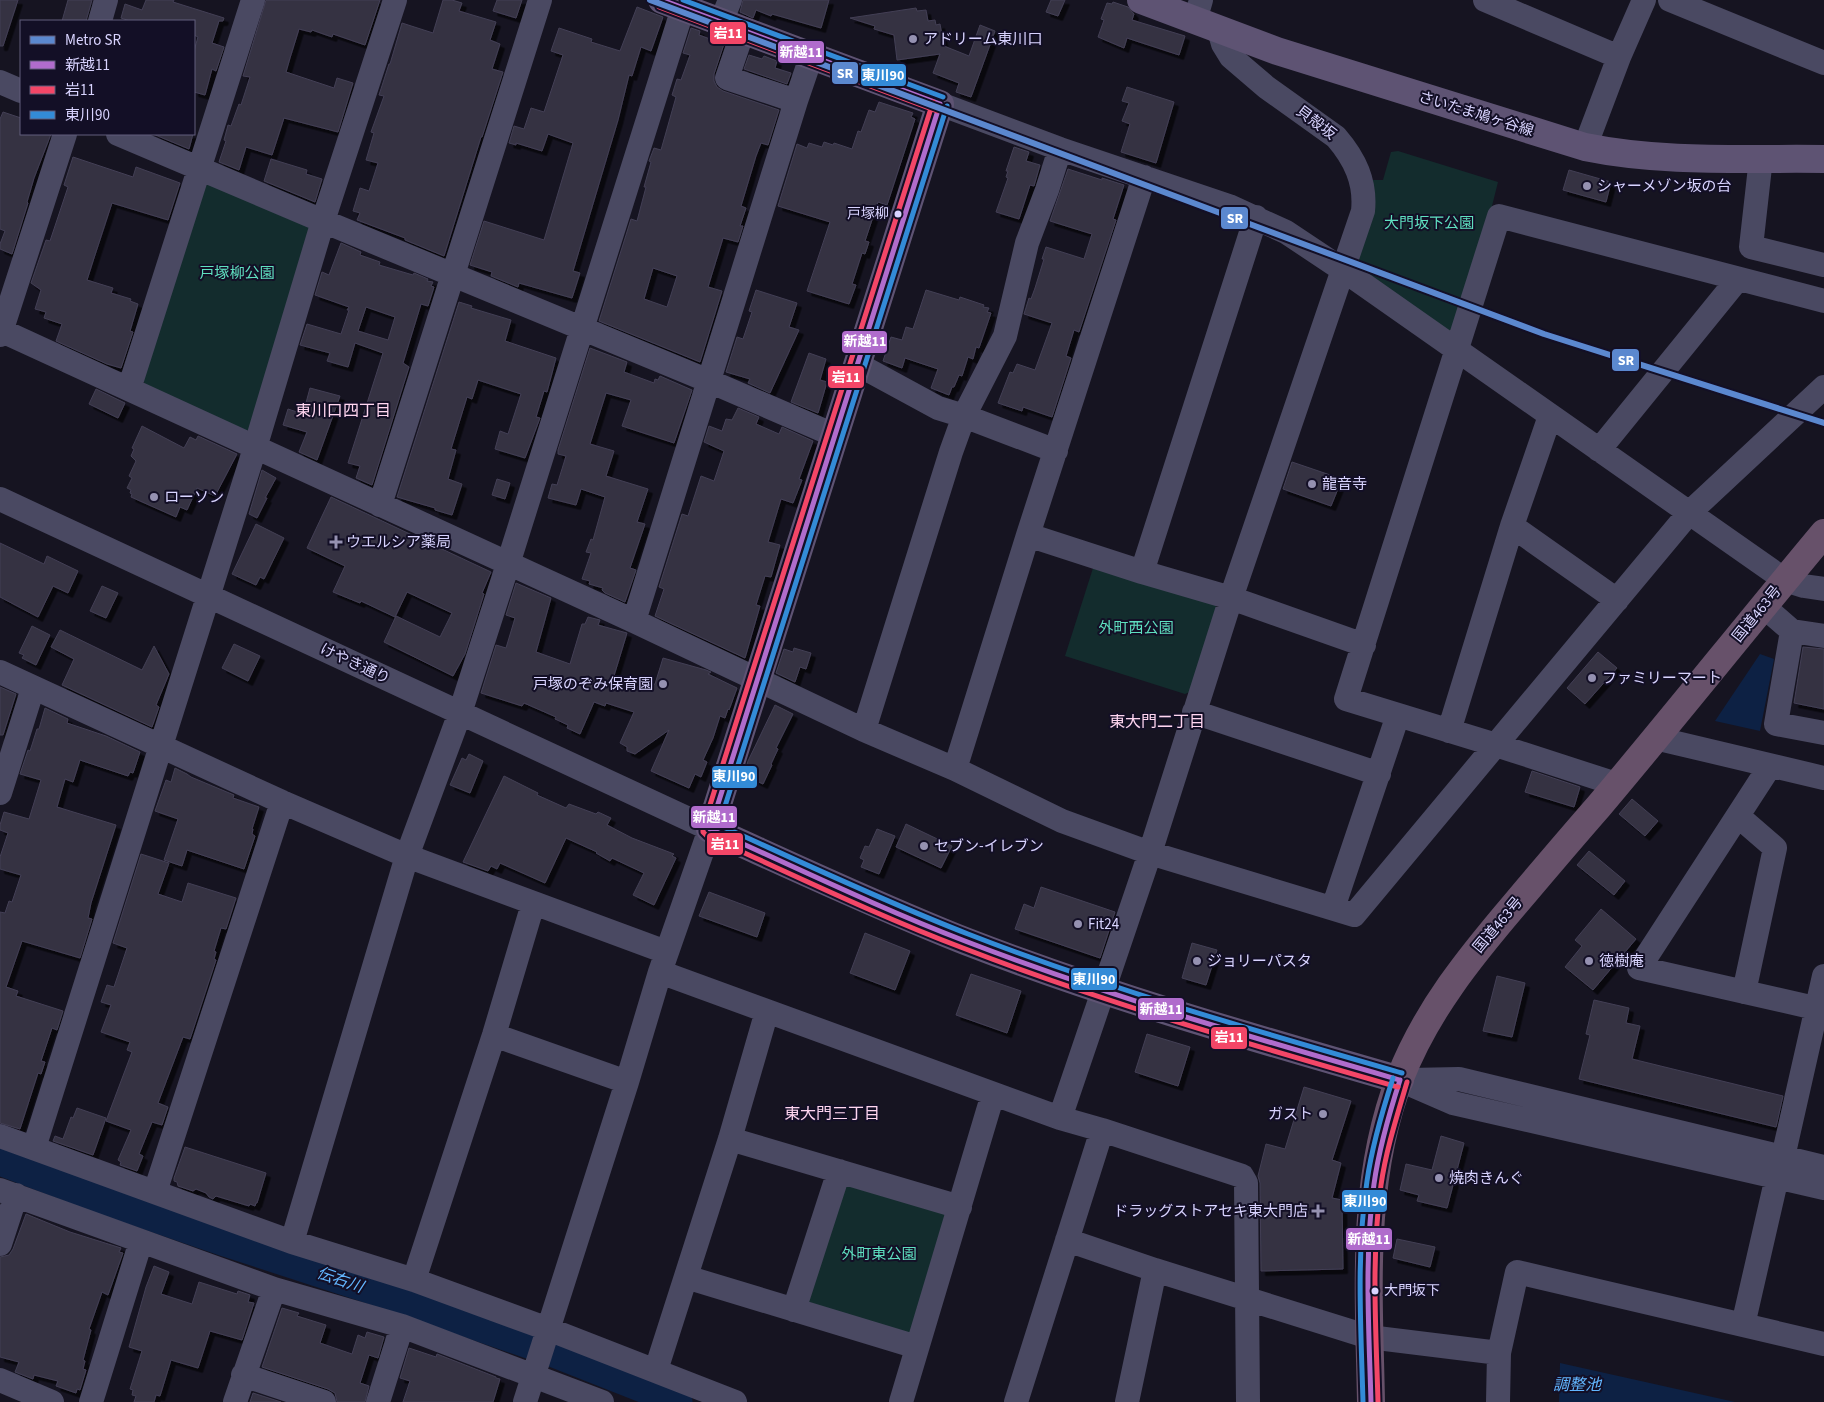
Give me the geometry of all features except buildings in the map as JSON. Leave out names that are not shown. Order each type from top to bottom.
[{"type":"highway","name":"国道463号","points":[[1371,1402],[1369,1261],[1372,1198],[1384,1134],[1400,1080],[1416,1043],[1437,1004],[1475,952],[1824,533]]},
{"type":"main road","name":"さいたま鳩ヶ谷線","points":[[1141,0],[1205,17],[1277,50],[1461,110],[1585,147],[1616,153],[1656,157],[1824,160]]},
{"type":"main road","points":[[672,4],[731,18],[812,57],[940,104],[710,828],[851,893],[957,937],[1104,990],[1245,1035],[1400,1080]]},
{"type":"street","points":[[100,20],[106,0]]},
{"type":"street","points":[[129,389],[253,0]]},
{"type":"street","points":[[34,1148],[255,448],[323,221],[395,0]]},
{"type":"street","points":[[380,506],[540,0]]},
{"type":"street","points":[[1485,0],[1620,57]]},
{"type":"street","points":[[1585,147],[1644,0]]},
{"type":"street","points":[[1670,0],[1824,63]]},
{"type":"street","points":[[292,1242],[407,856],[460,713],[583,330],[672,4]]},
{"type":"street","name":"貝殻坂","points":[[1060,1118],[1150,853],[1231,598],[1363,211],[1364,198],[1361,177],[1352,158],[1336,137],[1266,87],[1231,57],[1205,17]]},
{"type":"street","points":[[731,18],[727,78],[796,101]]},
{"type":"street","points":[[634,621],[796,101],[812,57]]},
{"type":"street","points":[[0,82],[20,92]]},
{"type":"street","points":[[940,104],[1060,149],[1229,206],[1286,232],[1785,580],[1804,586],[1824,589]]},
{"type":"street","points":[[65,135],[0,332],[129,389],[380,506],[634,621],[864,730],[955,769],[1062,820],[1150,853],[1354,915],[1689,513],[1824,387]]},
{"type":"street","points":[[120,135],[834,436]]},
{"type":"street","points":[[864,730],[951,452],[964,416],[1005,336],[1026,243],[1047,190],[1060,149]]},
{"type":"street","points":[[1761,158],[1751,247],[1824,265]]},
{"type":"street","points":[[955,769],[1028,535],[1144,177]]},
{"type":"street","points":[[1616,784],[1346,699],[1499,216],[1824,301]]},
{"type":"street","points":[[1142,572],[1256,217]]},
{"type":"street","points":[[1599,450],[1738,279]]},
{"type":"street","points":[[857,364],[938,408],[1056,451]]},
{"type":"street","points":[[1449,731],[1512,526],[1550,416]]},
{"type":"street","name":"けやき通り","points":[[0,499],[710,828]]},
{"type":"street","points":[[1512,526],[1617,600]]},
{"type":"street","points":[[1028,535],[1142,572],[1231,598],[1364,645]]},
{"type":"street","points":[[1763,606],[1792,631],[1824,636]]},
{"type":"street","points":[[1792,631],[1776,724],[1824,733]]},
{"type":"street","points":[[0,672],[282,802],[407,856],[533,904],[767,1011],[1060,1118],[1242,1176],[1246,1183],[1248,1402]]},
{"type":"street","points":[[0,793],[33,688]]},
{"type":"street","points":[[1194,712],[1379,774]]},
{"type":"street","points":[[1333,908],[1398,715]]},
{"type":"street","points":[[1655,738],[1824,778]]},
{"type":"street","points":[[1770,766],[1639,968],[1821,1009]]},
{"type":"street","points":[[155,1192],[282,802]]},
{"type":"street","points":[[1738,816],[1775,848],[1744,992]]},
{"type":"street","points":[[525,1402],[627,1082],[663,962],[710,828]]},
{"type":"street","points":[[414,1280],[494,1035],[533,904]]},
{"type":"street","points":[[1743,1325],[1780,1167],[1821,1009],[1824,976]]},
{"type":"street","points":[[656,1370],[730,1139],[767,1011]]},
{"type":"street","points":[[494,1035],[627,1082]]},
{"type":"street","points":[[1400,1080],[1459,1079],[1780,1167],[1824,1188]]},
{"type":"street","points":[[901,1402],[993,1094]]},
{"type":"street","points":[[1016,1402],[1102,1130]]},
{"type":"street","points":[[0,1136],[292,1242],[414,1280],[547,1333],[656,1370],[735,1402]]},
{"type":"street","points":[[730,1139],[960,1206]]},
{"type":"street","points":[[1780,1167],[1824,1167]]},
{"type":"street","points":[[794,1310],[839,1171]]},
{"type":"street","points":[[0,1244],[8,1193],[274,1288],[402,1326],[535,1369],[602,1402]]},
{"type":"street","points":[[1067,1240],[1155,1270],[1370,1337],[1498,1353]]},
{"type":"street","points":[[91,1402],[142,1241]]},
{"type":"street","points":[[1127,1402],[1155,1270]]},
{"type":"street","points":[[1498,1402],[1498,1353],[1517,1272],[1824,1344]]},
{"type":"street","points":[[686,1276],[917,1347]]},
{"type":"street","points":[[234,1402],[274,1288]]},
{"type":"street","points":[[378,1402],[402,1326]]},
{"type":"street","points":[[243,1375],[324,1402]]},
{"type":"street","points":[[0,1380],[52,1402]]},
{"type":"green space","name":"大門坂下公園","points":[[1398,151],[1498,182],[1492,206],[1496,207],[1456,329],[1450,332],[1359,268],[1357,262],[1371,180],[1383,180],[1391,152]]},
{"type":"green space","name":"戸塚柳公園","points":[[211,180],[308,221],[313,235],[253,428],[241,433],[147,389],[141,376],[200,186]]},
{"type":"green space","name":"外町西公園","points":[[1094,565],[1214,603],[1218,610],[1192,691],[1185,694],[1065,656]]},
{"type":"green space","name":"外町東公園","points":[[840,1179],[949,1210],[915,1335],[806,1305]]},
{"type":"water","points":[[1760,654],[1774,659],[1760,731],[1715,721]]},
{"type":"water","name":"調整池","points":[[1560,1363],[1735,1402],[1559,1402]]},
{"type":"waterway","name":"伝右川","points":[[0,1161],[94,1197],[549,1351],[678,1402]]},
{"type":"metro line","name":"SR","points":[[650,0],[1544,334],[1824,423]]},
{"type":"transit line","name":"新越11","points":[[662,0],[940,104]]},
{"type":"transit line","name":"東川90","points":[[683,0],[943,97]]},
{"type":"transit line","name":"岩11","points":[[659,7],[937,111]]},
{"type":"transit line","name":"岩11","points":[[933,102],[703,827],[703,832],[707,836],[866,908],[1016,968],[1179,1022],[1398,1087]]},
{"type":"transit line","name":"新越11","points":[[940,104],[710,829],[901,915],[1018,961],[1181,1015],[1400,1080]]},
{"type":"transit line","name":"東川90","points":[[947,106],[719,825],[905,908],[1021,954],[1183,1008],[1402,1073]]},
{"type":"transit line","name":"東川90","points":[[1363,1402],[1360,1292],[1361,1236],[1369,1168],[1381,1116],[1393,1078]]},
{"type":"transit line","name":"新越11","points":[[1371,1402],[1368,1293],[1371,1211],[1376,1171],[1388,1118],[1400,1080]]},
{"type":"transit line","name":"岩11","points":[[1378,1402],[1375,1294],[1378,1212],[1386,1159],[1407,1082]]},
{"type":"place","name":"アドリーム東川口","points":[[913,39]]},
{"type":"place","name":"シャーメゾン坂の台","points":[[1587,186]]},
{"type":"place","name":"戸塚柳","points":[[898,214]]},
{"type":"place","name":"龍音寺","points":[[1312,484]]},
{"type":"place","name":"ローソン","points":[[154,497]]},
{"type":"place","name":"ウエルシア薬局","points":[[336,542]]},
{"type":"place","name":"ファミリーマート","points":[[1592,678]]},
{"type":"place","name":"戸塚のぞみ保育園","points":[[663,684]]},
{"type":"place","name":"セブン-イレブン","points":[[924,846]]},
{"type":"place","name":"Fit24","points":[[1078,924]]},
{"type":"place","name":"ジョリーパスタ","points":[[1197,961]]},
{"type":"place","name":"徳樹庵","points":[[1589,961]]},
{"type":"place","name":"ガスト","points":[[1323,1114]]},
{"type":"place","name":"焼肉きんぐ","points":[[1439,1178]]},
{"type":"place","name":"ドラッグストアセキ東大門店","points":[[1318,1211]]},
{"type":"place","name":"大門坂下","points":[[1375,1291]]},
{"type":"district","name":"東川口四丁目","points":[[343,411]]},
{"type":"district","name":"東大門二丁目","points":[[1157,722]]},
{"type":"district","name":"東大門三丁目","points":[[832,1114]]}]
